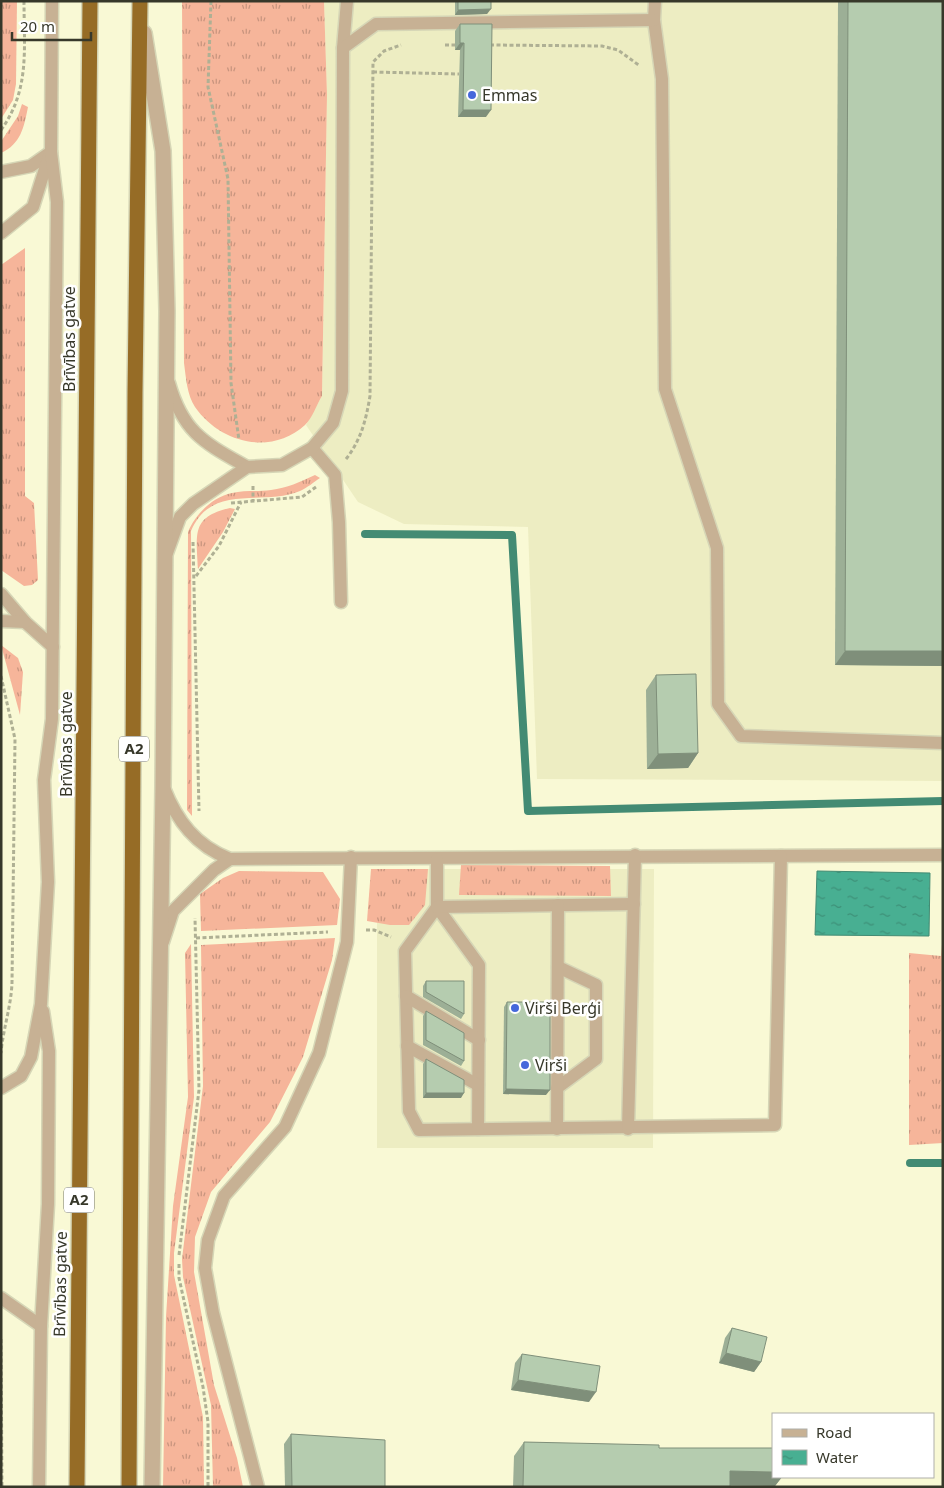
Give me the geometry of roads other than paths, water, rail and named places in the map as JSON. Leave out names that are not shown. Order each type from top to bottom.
[{"type":"highway","name":"Brīvības gatve","points":[[77,1487],[90,1]]},
{"type":"highway","name":"A2","points":[[129,1487],[135,393],[140,6]]},
{"type":"street","points":[[140,6],[163,151],[167,376],[163,786],[152,1487]]},
{"type":"lane","points":[[1,1088],[21,1076],[31,1057],[42,1004],[48,882],[44,780],[52,719],[58,202],[51,152],[52,1]]},
{"type":"lane","points":[[165,560],[180,517],[193,504],[250,467],[282,465],[312,448],[333,423],[342,391],[343,48],[347,1]]},
{"type":"lane","points":[[655,1],[654,20],[662,79],[666,389],[717,548],[718,704],[741,736],[943,743]]},
{"type":"lane","points":[[343,48],[376,24],[654,20]]},
{"type":"lane","points":[[1,172],[31,166],[51,152]]},
{"type":"lane","points":[[1,233],[33,207],[51,152]]},
{"type":"lane","points":[[167,376],[174,401],[187,424],[205,443],[250,467]]},
{"type":"lane","points":[[312,448],[335,475],[339,522],[341,602]]},
{"type":"lane","points":[[1,594],[25,622],[53,647]]},
{"type":"lane","points":[[1,621],[25,622]]},
{"type":"lane","points":[[163,786],[182,824],[217,854],[230,859],[351,857],[437,859],[635,855],[943,855]]},
{"type":"lane","points":[[628,1129],[635,855]]},
{"type":"lane","points":[[437,859],[437,907],[405,951],[409,1111],[419,1130],[628,1129],[775,1125],[782,856]]},
{"type":"lane","points":[[258,1487],[213,1313],[205,1268],[208,1240],[224,1196],[285,1127],[319,1053],[347,942],[351,857]]},
{"type":"lane","points":[[159,954],[173,911],[214,870],[230,859]]},
{"type":"lane","points":[[437,907],[634,904]]},
{"type":"lane","points":[[557,1129],[558,905]]},
{"type":"lane","points":[[437,907],[480,965],[478,1129]]},
{"type":"lane","points":[[557,1088],[596,1059],[596,985],[558,967]]},
{"type":"lane","points":[[406,996],[479,1040]]},
{"type":"lane","points":[[39,1487],[41,1326],[48,1204],[49,1051],[42,1004]]},
{"type":"lane","points":[[407,1046],[478,1085]]},
{"type":"lane","points":[[1,1298],[41,1326]]},
{"type":"water","points":[[817,871],[930,873],[929,936],[815,935]]},
{"type":"waterway","points":[[365,534],[512,535],[528,811],[943,801]]},
{"type":"waterway","points":[[910,1163],[943,1163]]},
{"type":"place","name":"Emmas","points":[[472,95]]},
{"type":"place","name":"Virši Berģi","points":[[515,1008]]},
{"type":"place","name":"Virši","points":[[525,1065]]}]
